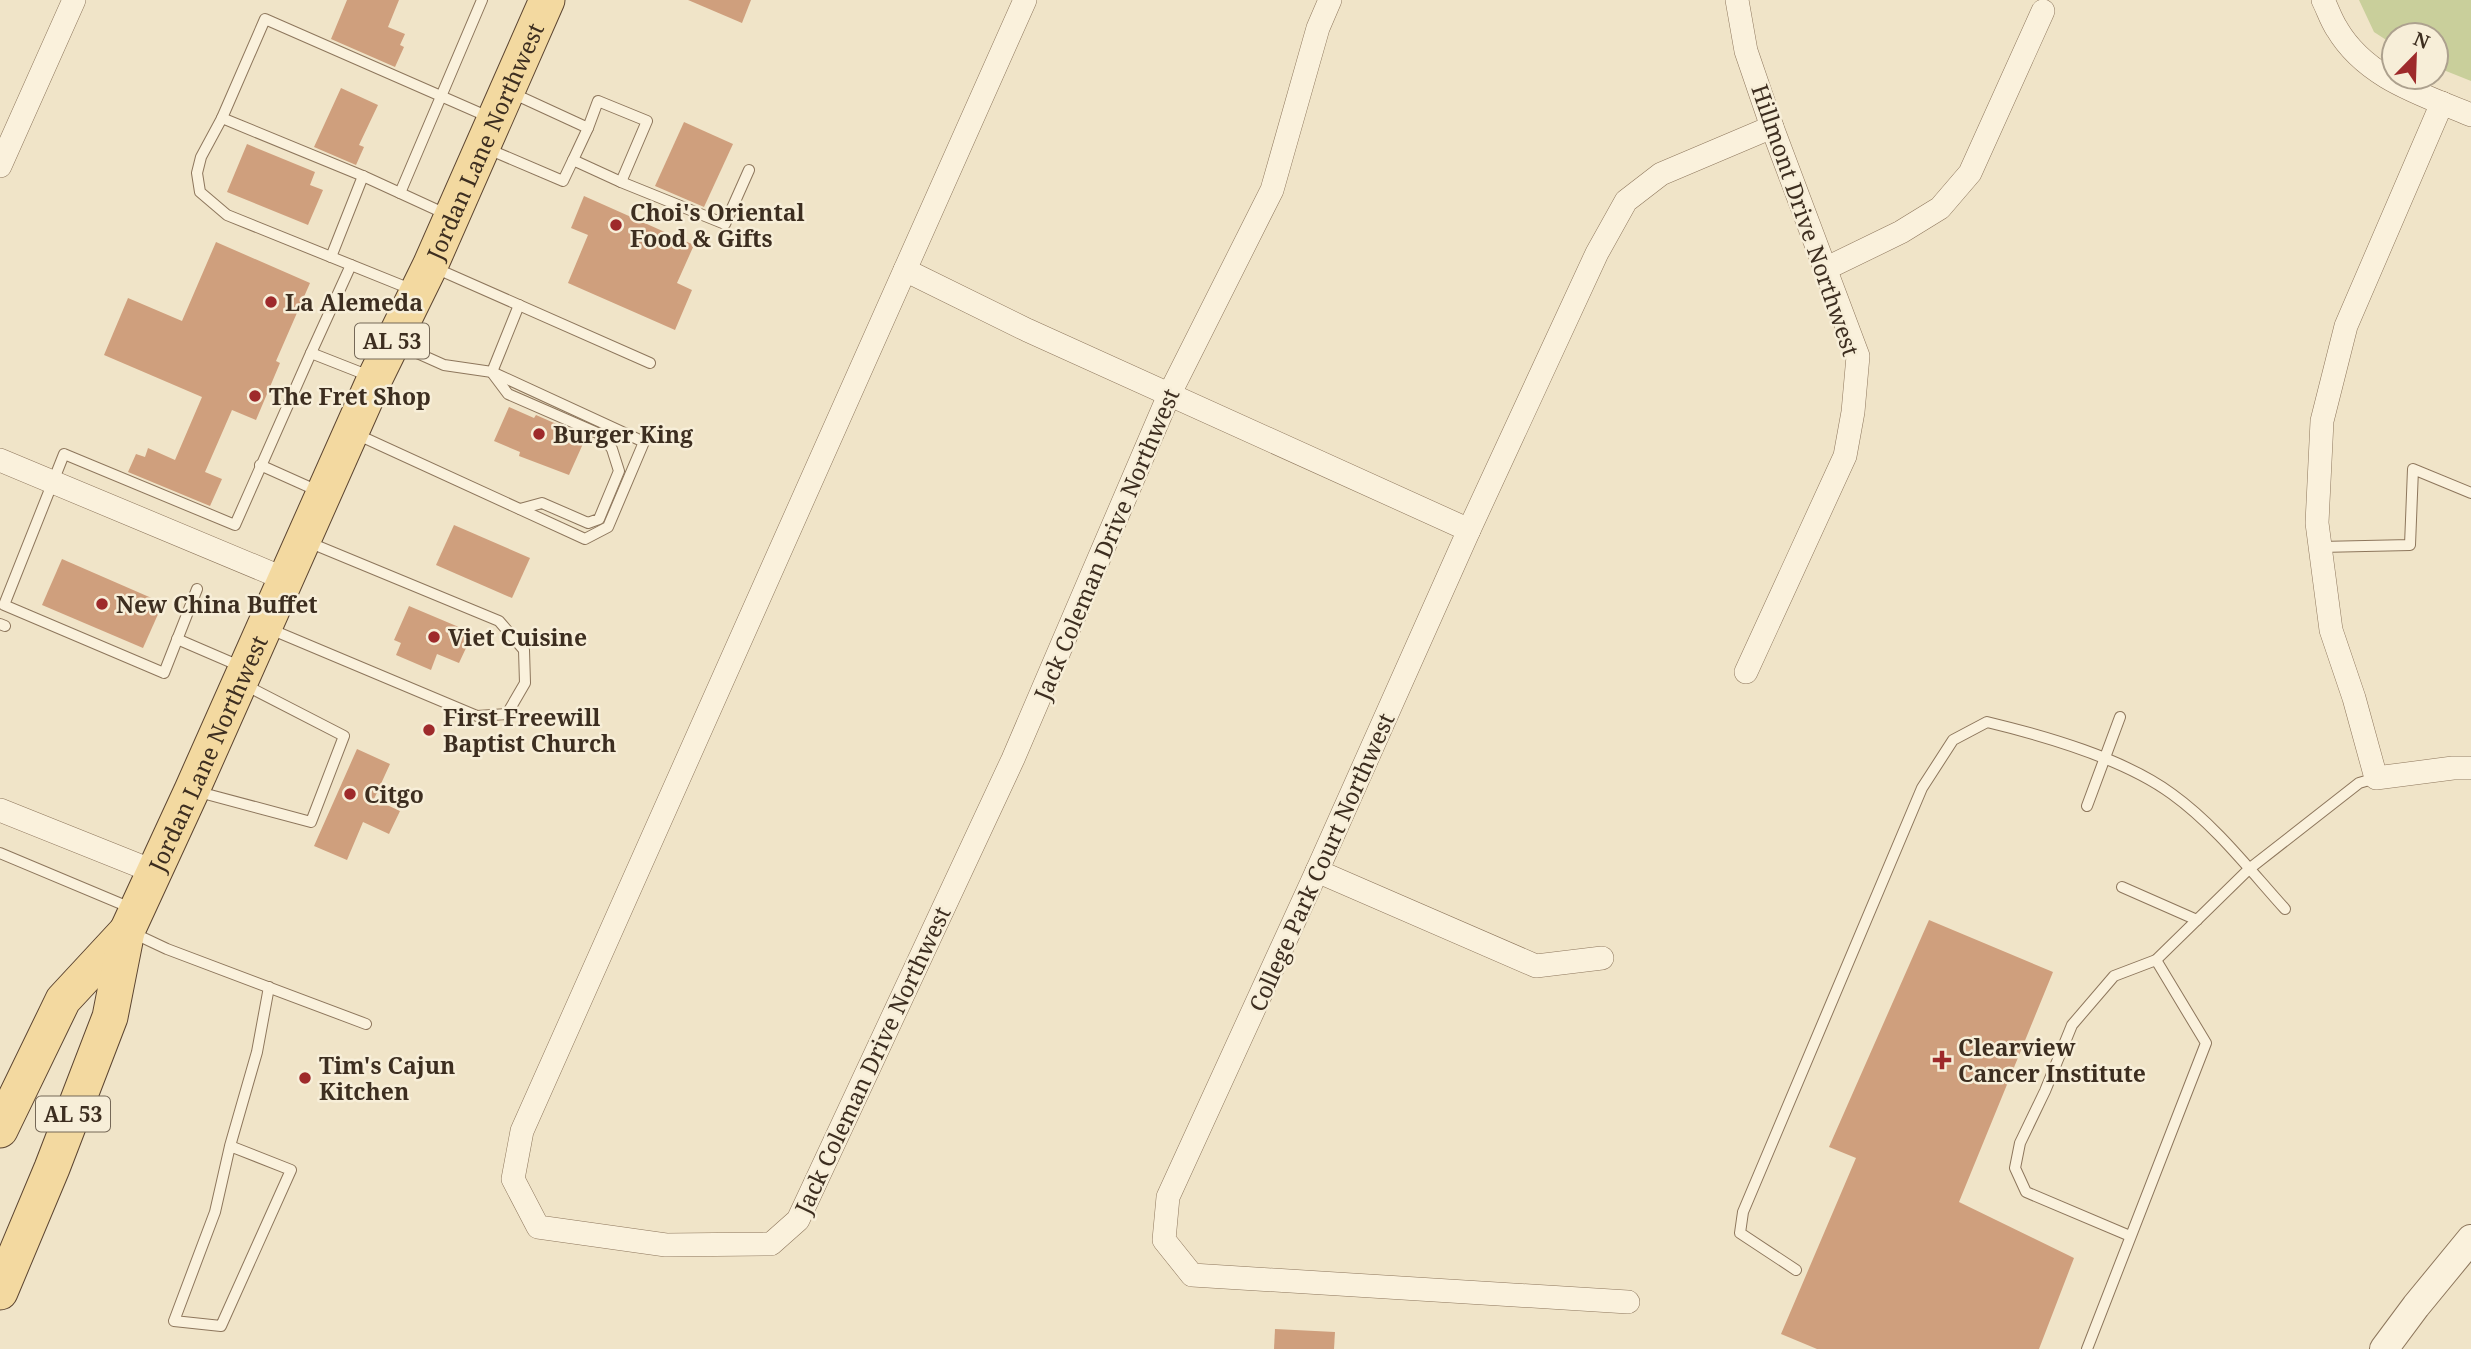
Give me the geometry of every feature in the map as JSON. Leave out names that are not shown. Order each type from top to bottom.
[{"type":"main road","name":"Jordan Lane Northwest","points":[[0,1292],[52,1168],[110,1017],[132,920],[547,0]]},
{"type":"main road","name":"Jordan Lane Northwest","points":[[0,1130],[63,1000],[132,920]]},
{"type":"street","points":[[0,166],[74,0]]},
{"type":"street","name":"Jack Coleman Drive Northwest","points":[[1025,0],[522,1131],[513,1179],[538,1227],[666,1245],[771,1244],[798,1220],[1013,759],[1169,395],[1272,190],[1318,28],[1330,0]]},
{"type":"street","name":"Hillmont Drive Northwest","points":[[1737,0],[1746,51],[1858,356],[1853,412],[1845,456],[1746,672]]},
{"type":"street","points":[[2323,0],[2337,30],[2360,58],[2384,78],[2471,115]]},
{"type":"street","points":[[1825,269],[1901,232],[1940,208],[1970,173],[2043,11]]},
{"type":"street","points":[[2442,103],[2346,326],[2322,421],[2317,523],[2331,630],[2354,698],[2376,778],[2471,768]]},
{"type":"street","name":"College Park Court Northwest","points":[[1628,1303],[1192,1275],[1164,1240],[1168,1197],[1469,530],[1597,253],[1626,201],[1661,173],[1772,127]]},
{"type":"street","points":[[905,270],[1027,330],[1469,530]]},
{"type":"street","points":[[0,460],[285,579]]},
{"type":"street","points":[[0,810],[155,872]]},
{"type":"street","points":[[1317,871],[1536,965],[1602,958]]},
{"type":"street","points":[[2384,1349],[2471,1239]]},
{"type":"lane","points":[[400,193],[482,0]]},
{"type":"lane","points":[[588,128],[494,119],[265,19],[222,118],[201,157],[197,173],[200,192],[227,215],[351,265],[423,279],[519,305],[650,363]]},
{"type":"lane","points":[[494,119],[563,181],[598,101],[647,121],[621,182]]},
{"type":"lane","points":[[222,118],[363,176],[450,216]]},
{"type":"lane","points":[[573,160],[725,225],[749,170]]},
{"type":"lane","points":[[331,257],[363,176]]},
{"type":"lane","points":[[197,590],[163,673],[4,605],[64,454],[234,525],[351,265]]},
{"type":"lane","points":[[492,372],[519,305]]},
{"type":"lane","points":[[351,431],[585,539],[608,527],[645,442],[492,372],[444,365],[392,342]]},
{"type":"lane","points":[[311,353],[374,379]]},
{"type":"lane","points":[[492,372],[508,394],[602,435],[612,449],[619,471],[599,519],[588,523],[542,503],[520,509]]},
{"type":"lane","points":[[260,465],[323,494]]},
{"type":"lane","points":[[2320,547],[2410,545],[2413,469],[2471,493]]},
{"type":"lane","points":[[264,626],[477,716],[507,714],[525,683],[524,650],[499,621],[302,540]]},
{"type":"lane","points":[[177,639],[344,736],[311,822],[192,790]]},
{"type":"lane","points":[[2087,806],[2120,717]]},
{"type":"lane","points":[[1796,1270],[1740,1233],[1743,1212],[1922,788],[1953,740],[1987,722],[2024,731],[2118,764],[2171,793],[2217,833],[2285,908]]},
{"type":"lane","points":[[2130,1236],[2026,1192],[2015,1168],[2020,1143],[2072,1026],[2114,976],[2156,960],[2249,869],[2360,783],[2376,778]]},
{"type":"lane","points":[[0,853],[132,920],[167,949],[366,1024]]},
{"type":"lane","points":[[2122,887],[2197,920]]},
{"type":"lane","points":[[2087,1349],[2206,1043],[2156,960]]},
{"type":"lane","points":[[230,1146],[291,1170],[221,1326],[174,1321],[215,1212],[230,1146],[257,1052],[269,987]]},
{"type":"green space","points":[[2359,0],[2471,0],[2471,81],[2450,73],[2450,21],[2380,21],[2380,36],[2374,32]]},
{"type":"building","points":[[347,0],[399,0],[388,27],[405,34],[400,45],[404,47],[395,67],[331,39]]},
{"type":"building","points":[[688,0],[751,0],[742,23]]},
{"type":"building","points":[[341,88],[378,105],[359,145],[364,147],[356,165],[314,147]]},
{"type":"building","points":[[684,122],[733,144],[704,207],[655,186]]},
{"type":"building","points":[[247,144],[315,172],[310,185],[323,190],[308,225],[227,192]]},
{"type":"building","points":[[584,196],[694,245],[677,283],[692,290],[675,330],[568,283],[588,235],[571,228]]},
{"type":"building","points":[[216,242],[310,283],[276,361],[280,363],[256,420],[232,410],[205,472],[222,479],[210,506],[128,472],[136,454],[145,457],[148,448],[175,460],[202,397],[104,355],[128,298],[182,321]]},
{"type":"building","points":[[509,407],[534,418],[536,415],[586,437],[569,475],[519,456],[520,452],[494,441]]},
{"type":"building","points":[[454,525],[530,558],[512,598],[436,565]]},
{"type":"building","name":"New China Buffet","points":[[62,559],[163,603],[143,648],[42,605]]},
{"type":"building","name":"Viet Cuisine","points":[[409,606],[473,633],[459,663],[437,654],[431,670],[396,655],[401,643],[394,640]]},
{"type":"building","points":[[357,749],[390,764],[374,799],[400,811],[389,834],[363,822],[347,860],[314,846]]},
{"type":"building","name":"Clearview Cancer Institute","points":[[1929,920],[2053,972],[1959,1202],[2074,1258],[2039,1349],[1817,1349],[1781,1334],[1856,1158],[1829,1147]]},
{"type":"building","points":[[1275,1329],[1335,1332],[1334,1349],[1274,1349]]},
{"type":"place","name":"Choi's Oriental Food & Gifts","points":[[616,225]]},
{"type":"place","name":"La Alemeda","points":[[271,302]]},
{"type":"place","name":"The Fret Shop","points":[[255,396]]},
{"type":"place","name":"Burger King","points":[[539,434]]},
{"type":"place","name":"New China Buffet","points":[[102,604]]},
{"type":"place","name":"Viet Cuisine","points":[[434,637]]},
{"type":"place","name":"First Freewill Baptist Church","points":[[429,730]]},
{"type":"place","name":"Citgo","points":[[350,794]]},
{"type":"place","name":"Clearview Cancer Institute","points":[[1942,1060]]},
{"type":"place","name":"Tim's Cajun Kitchen","points":[[305,1078]]}]
